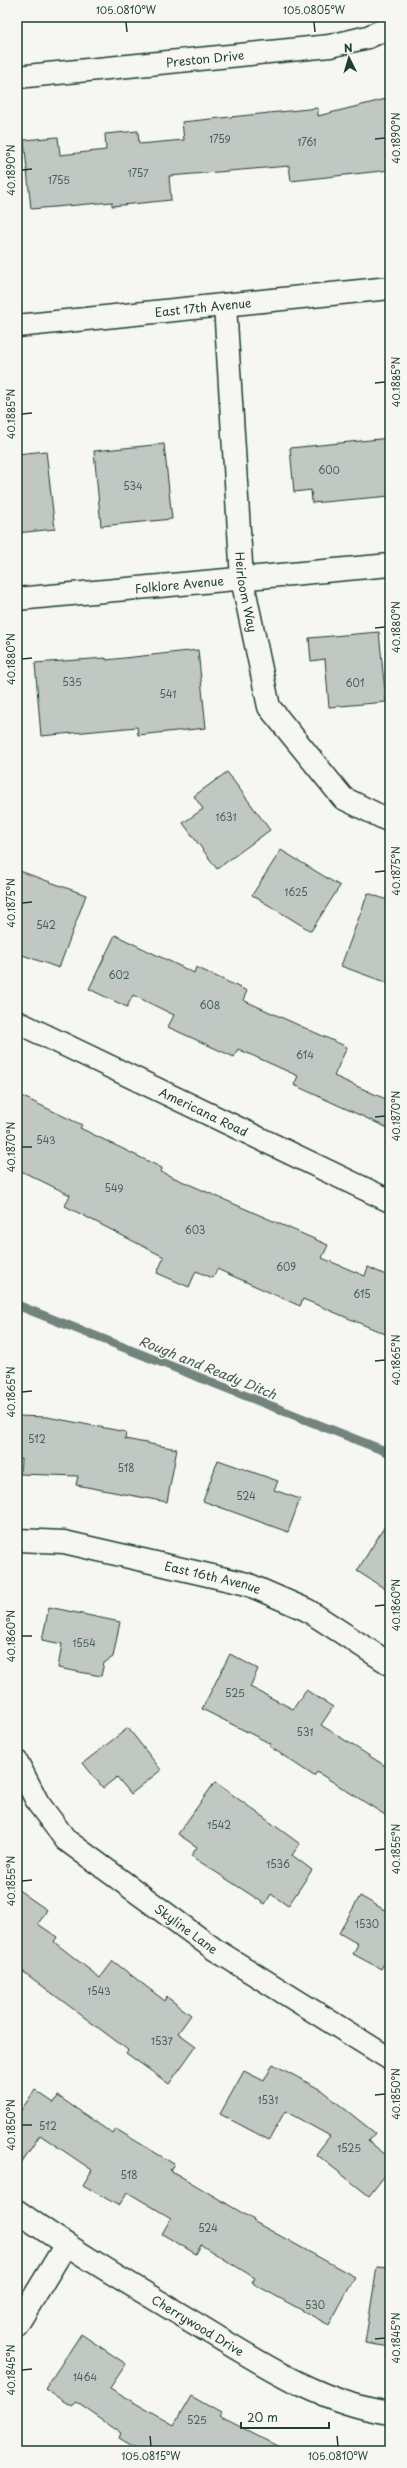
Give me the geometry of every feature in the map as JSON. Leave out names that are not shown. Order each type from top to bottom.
[{"type":"street","name":"Preston Drive","points":[[17,77],[330,46],[368,37],[390,27]]},
{"type":"street","name":"East 17th Avenue","points":[[17,326],[390,288]]},
{"type":"street","name":"Heirloom Way","points":[[225,305],[242,579],[269,707],[343,798],[390,821]]},
{"type":"street","name":"Folklore Avenue","points":[[17,599],[390,565]]},
{"type":"street","name":"Americana Road","points":[[17,1022],[390,1201]]},
{"type":"street","name":"East 16th Avenue","points":[[17,1540],[64,1542],[247,1584],[307,1610],[390,1664]]},
{"type":"street","name":"Skyline Lane","points":[[17,1762],[38,1803],[66,1840],[214,1949],[390,2059]]},
{"type":"street","name":"Cherrywood Drive","points":[[17,2212],[65,2246],[304,2388],[364,2409],[390,2413]]},
{"type":"street","points":[[17,2325],[65,2246]]},
{"type":"building","points":[[390,98],[390,170],[291,181],[289,166],[169,176],[171,200],[112,206],[112,202],[31,209],[24,140],[58,137],[60,155],[106,150],[105,134],[138,131],[139,144],[184,140],[182,122],[318,108],[318,116]]},
{"type":"building","points":[[390,438],[390,496],[312,503],[311,490],[294,492],[290,448]]},
{"type":"building","points":[[164,444],[172,519],[101,526],[94,451]]},
{"type":"building","points":[[46,451],[55,529],[17,533],[17,454]]},
{"type":"building","points":[[379,632],[386,702],[329,707],[325,659],[311,661],[309,638]]},
{"type":"building","points":[[198,650],[206,728],[138,735],[137,727],[41,736],[35,663],[106,658],[106,660]]},
{"type":"building","points":[[227,772],[270,830],[217,869],[183,823],[203,809],[194,796]]},
{"type":"building","points":[[281,850],[340,886],[311,931],[252,895]]},
{"type":"building","points":[[17,870],[86,895],[59,968],[17,953]]},
{"type":"building","points":[[368,893],[390,901],[390,984],[341,966]]},
{"type":"building","points":[[115,935],[194,973],[196,967],[247,991],[243,1000],[347,1047],[334,1076],[390,1101],[390,1129],[294,1085],[298,1076],[238,1049],[234,1057],[168,1027],[174,1015],[133,995],[127,1007],[89,989]]},
{"type":"building","points":[[17,1094],[82,1125],[80,1128],[162,1168],[161,1172],[328,1245],[322,1258],[365,1276],[368,1267],[390,1277],[390,1336],[303,1299],[300,1306],[217,1269],[213,1278],[196,1271],[189,1287],[157,1273],[164,1257],[65,1206],[70,1195],[17,1169]]},
{"type":"building","points":[[17,1416],[47,1417],[126,1432],[125,1439],[177,1449],[167,1502],[76,1485],[78,1476],[20,1474],[21,1459],[17,1459]]},
{"type":"building","points":[[218,1460],[278,1481],[274,1490],[300,1499],[288,1532],[203,1501]]},
{"type":"building","points":[[390,1518],[390,1592],[357,1571]]},
{"type":"building","points":[[49,1607],[120,1622],[113,1657],[104,1663],[101,1676],[58,1668],[62,1644],[42,1640]]},
{"type":"building","points":[[230,1654],[258,1669],[250,1687],[293,1709],[306,1690],[333,1707],[321,1725],[390,1769],[390,1818],[317,1772],[314,1776],[269,1746],[271,1744],[202,1709]]},
{"type":"building","points":[[128,1728],[161,1770],[131,1794],[117,1777],[103,1788],[83,1763]]},
{"type":"building","points":[[215,1782],[300,1844],[292,1855],[312,1870],[288,1906],[271,1894],[265,1904],[191,1856],[197,1847],[178,1834]]},
{"type":"building","points":[[17,1889],[47,1910],[38,1924],[57,1937],[54,1942],[100,1978],[113,1961],[165,2001],[167,1997],[191,2015],[178,2033],[196,2046],[169,2084],[126,2053],[128,2050],[17,1967]]},
{"type":"building","points":[[360,1896],[390,1913],[390,1952],[381,1969],[353,1954],[358,1944],[339,1933]]},
{"type":"building","points":[[273,2064],[321,2090],[375,2133],[368,2141],[390,2158],[390,2169],[369,2196],[316,2154],[330,2136],[285,2111],[269,2140],[220,2114],[244,2071],[264,2081]]},
{"type":"building","points":[[35,2090],[54,2103],[58,2096],[113,2134],[116,2129],[174,2164],[170,2170],[254,2220],[253,2221],[355,2277],[329,2325],[252,2283],[255,2278],[201,2245],[196,2254],[162,2234],[171,2218],[127,2192],[119,2206],[83,2185],[92,2170],[40,2135],[17,2169],[17,2116]]},
{"type":"building","points":[[377,2267],[390,2268],[390,2347],[365,2343]]},
{"type":"building","points":[[81,2334],[126,2364],[110,2388],[174,2425],[191,2396],[221,2413],[219,2416],[288,2451],[141,2451],[119,2438],[121,2433],[76,2402],[71,2406],[45,2389]]},
{"type":"waterway","name":"Rough and Ready Ditch","points":[[17,1305],[390,1453]]}]
